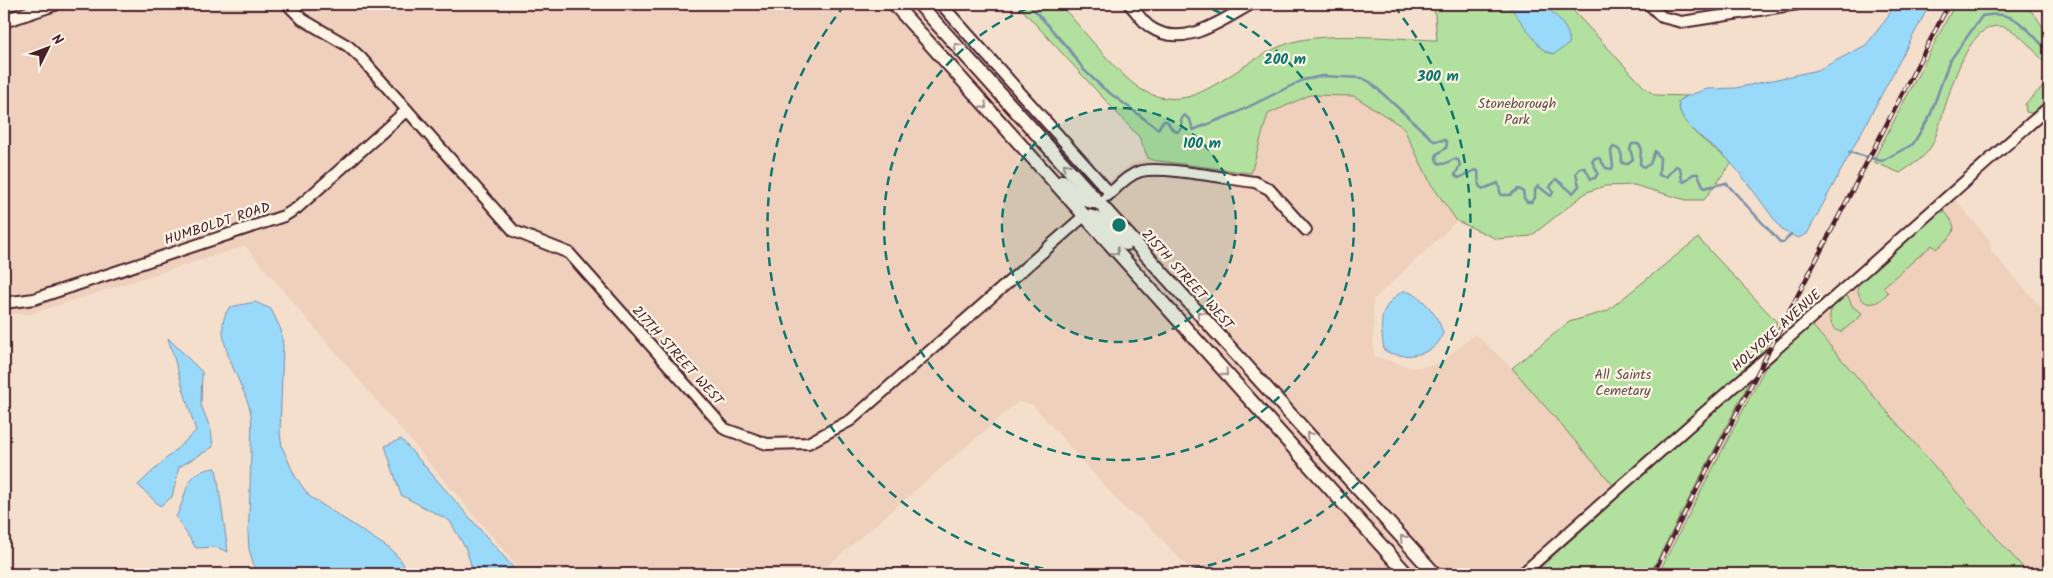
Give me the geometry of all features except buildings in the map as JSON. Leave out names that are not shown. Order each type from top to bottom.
[{"type":"main road","points":[[4,21],[55,4]]},
{"type":"main road","points":[[894,4],[1407,574]]},
{"type":"main road","name":"215TH STREET WEST","points":[[919,4],[1436,574]]},
{"type":"main road","points":[[1012,136],[1037,155],[1082,199],[1099,202]]},
{"type":"main road","points":[[1084,216],[1094,216],[1105,223],[1141,259],[1170,281]]},
{"type":"main road","points":[[1382,547],[1416,574]]},
{"type":"street","name":"217TH STREET WEST","points":[[287,4],[302,20],[348,46],[514,231],[569,253],[725,429],[766,444],[808,443],[852,420],[1084,216]]},
{"type":"street","points":[[941,4],[1110,193]]},
{"type":"street","points":[[1129,4],[1149,26],[1164,34],[1180,36],[1200,31],[1251,4]]},
{"type":"street","points":[[1649,4],[1662,17],[1672,21],[1688,22],[1798,4]]},
{"type":"street","name":"HOLYOKE AVENUE","points":[[1522,574],[2049,107]]},
{"type":"street","name":"HUMBOLDT ROAD","points":[[4,303],[34,299],[284,216],[297,208],[407,110]]},
{"type":"street","points":[[1099,202],[1128,177],[1141,171],[1158,170],[1254,182],[1269,189],[1306,230]]},
{"type":"shaded area","points":[[4,4],[928,4],[1096,191],[1132,163],[1148,158],[1251,173],[1268,114],[1310,95],[1354,96],[1403,127],[1431,184],[1457,221],[1373,300],[1374,356],[1413,368],[1441,363],[1475,334],[1512,368],[1623,495],[1533,574],[1195,574],[1145,522],[1125,509],[1033,405],[1018,402],[818,574],[524,574],[245,246],[30,314],[4,314]]},
{"type":"shaded area","points":[[1954,198],[1989,239],[1991,251],[2049,316],[2049,574],[2029,574],[1811,324]]},
{"type":"green space","name":"Stoneborough Park","points":[[1017,4],[1060,4],[1124,76],[1135,85],[1157,96],[1179,98],[1192,96],[1222,81],[1265,53],[1289,43],[1305,39],[1323,37],[1382,37],[1437,40],[1434,4],[1567,4],[1645,88],[1655,95],[1687,96],[1678,102],[1680,112],[1685,121],[1707,143],[1732,162],[1704,200],[1686,200],[1634,185],[1605,186],[1587,192],[1531,236],[1497,239],[1457,221],[1431,184],[1403,127],[1354,96],[1310,95],[1268,114],[1251,173],[1152,160],[1148,158],[1139,137]]},
{"type":"green space","points":[[1955,4],[2008,4],[2027,9],[2033,13],[2049,35],[2049,67],[2026,42],[2011,30],[1995,26],[1981,33],[1969,48],[1959,67],[1933,143],[1927,153],[1900,173],[1874,162],[1875,157]]},
{"type":"green space","points":[[2049,81],[2049,98],[2032,113],[2026,112],[2025,104]]},
{"type":"green space","points":[[1940,212],[1945,212],[1950,219],[1953,224],[1953,233],[1936,249],[1932,245],[1883,287],[1888,293],[1881,299],[1870,303],[1863,301],[1859,295],[1858,283]]},
{"type":"green space","name":"All Saints Cemetary","points":[[1698,238],[1777,322],[1763,353],[1614,486],[1512,368],[1569,322],[1607,311]]},
{"type":"green space","points":[[1845,296],[1848,297],[1853,307],[1862,313],[1860,317],[1841,332],[1835,330],[1830,315],[1836,303]]},
{"type":"green space","points":[[1811,324],[2029,574],[1658,574],[1766,366]]},
{"type":"green space","points":[[1751,379],[1650,574],[1533,574]]},
{"type":"water","points":[[1508,4],[1544,4],[1565,28],[1568,33],[1569,44],[1554,54],[1547,52],[1540,47]]},
{"type":"water","points":[[1894,4],[1930,4],[1807,234],[1798,238],[1783,231],[1725,156],[1692,129],[1681,113],[1678,102],[1687,96],[1707,89],[1736,88],[1818,70],[1866,45],[1888,17]]},
{"type":"water","points":[[1403,291],[1410,292],[1423,301],[1438,320],[1441,327],[1443,333],[1438,343],[1426,352],[1396,355],[1384,350],[1383,316],[1389,303]]},
{"type":"water","points":[[255,302],[271,309],[281,330],[283,346],[280,433],[282,447],[295,476],[309,496],[390,549],[400,559],[409,574],[258,574],[256,572],[249,549],[248,533],[251,414],[229,358],[223,330],[224,317],[230,307]]},
{"type":"water","points":[[168,338],[202,372],[201,405],[211,430],[213,447],[179,467],[172,497],[160,506],[138,485],[196,431]]},
{"type":"water","points":[[401,439],[519,574],[474,574],[466,549],[450,521],[401,495],[385,446]]},
{"type":"water","points":[[216,468],[228,552],[216,547],[196,548],[176,517],[192,478],[205,470]]},
{"type":"waterway","points":[[1029,4],[1068,48],[1084,70],[1103,88],[1158,129],[1163,121],[1167,121],[1172,129],[1177,132],[1182,128],[1181,120],[1184,115],[1190,120],[1193,130],[1236,113],[1303,80],[1322,76],[1362,78],[1370,82],[1434,141],[1445,140],[1447,143],[1446,148],[1437,154],[1438,163],[1444,164],[1454,159],[1458,160],[1460,165],[1455,175],[1459,178],[1475,170],[1478,171],[1479,186],[1483,189],[1498,183],[1501,195],[1510,195],[1518,189],[1523,191],[1527,202],[1531,202],[1535,198],[1535,190],[1538,186],[1551,196],[1553,192],[1550,187],[1556,179],[1573,193],[1579,186],[1576,173],[1580,168],[1585,168],[1591,179],[1595,178],[1598,173],[1592,161],[1595,158],[1599,158],[1606,168],[1611,169],[1613,167],[1611,151],[1613,147],[1620,151],[1622,163],[1627,164],[1633,159],[1630,149],[1632,144],[1638,144],[1641,147],[1640,164],[1644,167],[1650,164],[1655,151],[1660,158],[1659,175],[1666,177],[1676,166],[1680,168],[1684,182],[1693,174],[1698,174],[1704,188],[1726,183],[1780,242],[1784,242],[1791,234]]},
{"type":"waterway","points":[[1849,152],[1882,161],[1913,144],[1930,116],[1949,62],[1982,16],[1994,14],[2012,18],[2027,29],[2049,52]]},
{"type":"railway","points":[[1653,574],[1949,4]]}]
